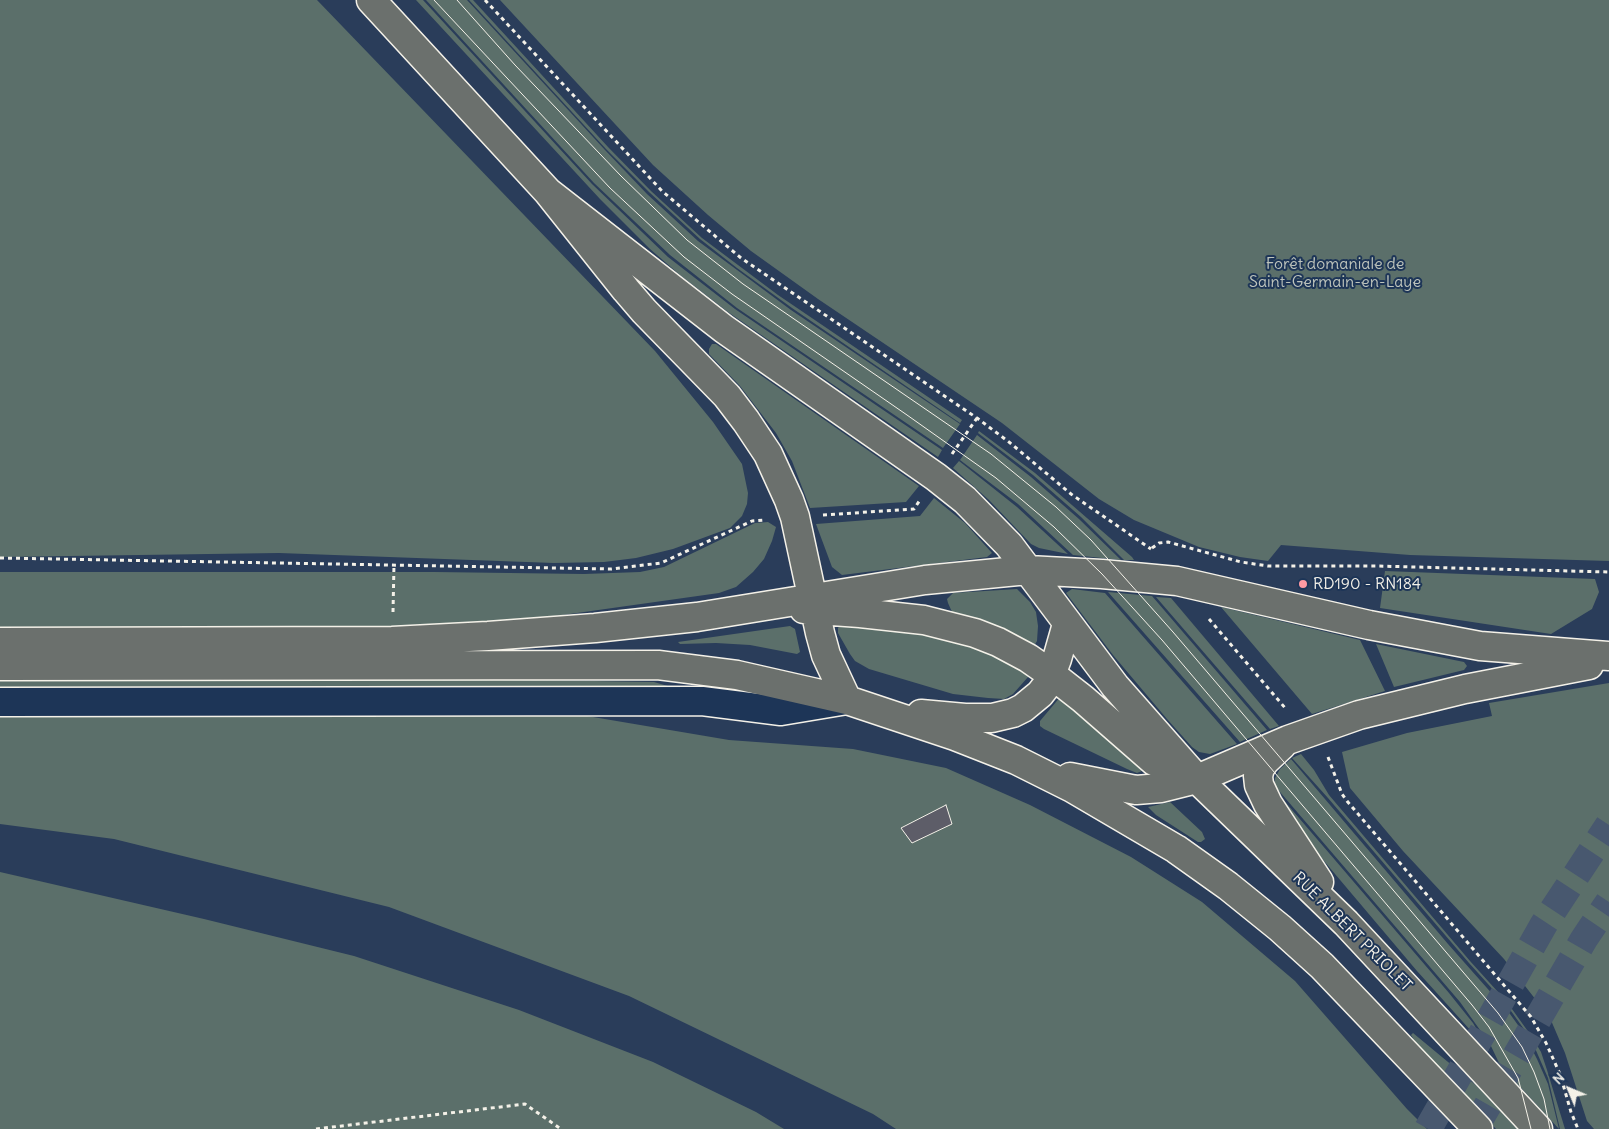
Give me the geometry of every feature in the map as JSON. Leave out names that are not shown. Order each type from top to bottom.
[{"type":"main road","points":[[370,0],[548,192],[644,310],[727,396],[768,454],[795,516],[826,655],[847,700]]},
{"type":"main road","name":"RUE ALBERT PRIOLET","points":[[548,192],[724,329],[936,477],[965,500],[1009,545],[1067,624],[1162,740],[1197,778],[1346,923],[1538,1129]]},
{"type":"main road","points":[[0,642],[392,641],[594,628],[698,617],[770,606],[814,604],[925,580],[1028,570],[1102,574],[1177,582],[1369,625],[1480,646],[1609,656]]},
{"type":"main road","points":[[814,604],[860,613],[924,620],[975,633],[998,642],[1052,674],[1154,761],[1197,778]]},
{"type":"main road","points":[[875,709],[965,718],[992,718],[1013,713],[1033,702],[1040,694],[1052,674],[1067,624]]},
{"type":"main road","points":[[1039,772],[1123,788],[1144,790],[1161,788],[1197,778],[1288,740],[1394,705],[1465,689],[1609,662]]},
{"type":"main road","points":[[0,666],[658,665],[737,675],[847,700],[955,736],[1039,772],[1108,807],[1176,849],[1228,886],[1322,966],[1478,1129]]},
{"type":"main road","points":[[1288,740],[1262,764],[1258,776],[1258,785],[1268,804],[1346,923]]},
{"type":"lane","points":[[0,702],[702,702],[781,711],[847,700]]},
{"type":"path","points":[[485,0],[662,191],[741,258],[977,418],[1023,452],[1071,494],[1151,549],[1159,543],[1168,542],[1240,562],[1268,566],[1376,566],[1609,572]]},
{"type":"path","points":[[951,456],[977,418]]},
{"type":"path","points":[[822,515],[914,509],[922,497]]},
{"type":"path","points":[[0,558],[611,569],[661,563],[752,520],[767,520]]},
{"type":"path","points":[[392,641],[394,564]]},
{"type":"path","points":[[1207,616],[1290,714]]},
{"type":"path","points":[[1323,751],[1331,763],[1342,794],[1347,802],[1531,1017],[1546,1043],[1560,1074],[1578,1129]]},
{"type":"path","points":[[316,1129],[524,1104],[561,1129]]},
{"type":"green space","points":[[0,0],[317,0],[655,351],[713,422],[742,464],[748,493],[747,504],[742,516],[730,528],[673,549],[636,558],[604,562],[554,563],[279,553],[0,557]]},
{"type":"green space","points":[[416,0],[423,0],[592,184],[668,257],[735,309],[942,450],[938,457],[728,312],[650,249],[600,199]]},
{"type":"green space","points":[[426,0],[467,0],[647,194],[698,241],[791,310],[960,424],[943,448],[737,308],[670,255],[594,183]]},
{"type":"green space","points":[[469,0],[473,0],[651,191],[702,238],[778,295],[962,420],[960,423],[792,308],[700,239],[606,149]]},
{"type":"green space","name":"Forêt domaniale de Saint-Germain-en-Laye","points":[[500,0],[1609,0],[1609,561],[1410,555],[1281,545],[1268,561],[1240,557],[1199,547],[1134,520],[1099,499],[1002,423],[818,299],[751,251],[653,165]]},
{"type":"green space","points":[[712,344],[716,344],[919,486],[906,502],[810,508],[792,461],[776,433],[740,386],[709,354]]},
{"type":"green space","points":[[979,431],[1035,473],[1134,560],[1124,560],[1081,517],[1033,475],[978,433]]},
{"type":"green space","points":[[977,435],[1031,477],[1079,519],[1121,560],[1073,555],[1018,504],[960,460]]},
{"type":"green space","points":[[959,461],[1017,507],[1068,554],[1039,548],[1031,544],[989,500],[953,468]]},
{"type":"green space","points":[[934,498],[965,523],[992,553],[987,557],[842,575],[832,567],[816,524],[920,516]]},
{"type":"green space","points":[[768,522],[776,527],[764,559],[736,587],[719,593],[506,623],[278,635],[0,632],[0,572],[584,574],[640,572],[664,567],[755,523]]},
{"type":"green space","points":[[1385,571],[1595,579],[1599,592],[1592,609],[1551,634],[1380,608]]},
{"type":"green space","points":[[1017,589],[1030,602],[1036,612],[1038,626],[1037,641],[1034,646],[957,616],[952,612],[947,599],[953,593]]},
{"type":"green space","points":[[1072,589],[1105,593],[1237,744],[1210,754],[1199,752],[1192,747],[1113,655],[1066,593]]},
{"type":"green space","points":[[1108,592],[1152,596],[1267,730],[1240,742]]},
{"type":"green space","points":[[1156,597],[1171,598],[1279,726],[1270,729]]},
{"type":"green space","points":[[1221,607],[1360,640],[1385,691],[1312,714]]},
{"type":"green space","points":[[840,625],[901,628],[951,639],[983,650],[1024,670],[1028,677],[1013,694],[1004,699],[953,694],[869,669],[855,661],[838,633]]},
{"type":"green space","points":[[790,626],[795,629],[800,652],[797,654],[750,645],[716,643],[680,644],[678,642]]},
{"type":"green space","points":[[1376,644],[1464,662],[1467,666],[1464,670],[1394,687]]},
{"type":"green space","points":[[0,671],[654,682],[695,694],[0,692]]},
{"type":"green space","points":[[1609,683],[1609,1129],[1594,1129],[1587,1121],[1565,1053],[1550,1018],[1504,959],[1403,851],[1350,788],[1342,752],[1407,733],[1492,716],[1489,703]]},
{"type":"green space","points":[[1061,696],[1142,768],[1142,771],[1137,773],[1127,769],[1040,726],[1040,721]]},
{"type":"green space","points":[[0,713],[587,716],[729,740],[853,749],[946,768],[1030,805],[1131,857],[1202,902],[1295,981],[1407,1109],[1427,1129],[896,1129],[873,1114],[629,996],[389,907],[114,839],[0,824]]},
{"type":"green space","points":[[1301,754],[1314,770],[1329,795],[1507,1002],[1532,1037],[1541,1052],[1565,1129],[1560,1129],[1548,1078],[1531,1039],[1506,1004],[1292,758]]},
{"type":"green space","points":[[1291,759],[1510,1014],[1523,1032],[1548,1084],[1559,1129],[1500,1065],[1490,1044],[1460,1002],[1274,785],[1275,778],[1280,769]]},
{"type":"green space","points":[[1275,790],[1449,993],[1473,1023],[1490,1052],[1417,971],[1297,829]]},
{"type":"green space","points":[[1170,802],[1202,832],[1205,839],[1198,842],[1156,815],[1148,807]]},
{"type":"green space","points":[[0,872],[354,956],[519,1010],[653,1062],[756,1112],[784,1129],[0,1129]]},
{"type":"green space","points":[[1413,1033],[1477,1086],[1517,1129],[1496,1129],[1416,1043],[1411,1035]]},
{"type":"building","points":[[946,805],[952,824],[912,843],[901,828]]},
{"type":"tunnel","points":[[1428,1129],[1544,924],[1609,825]]},
{"type":"tunnel","points":[[1474,1129],[1584,939],[1609,902]]},
{"type":"tram line","points":[[434,0],[610,188],[684,257],[732,294],[996,478],[1054,527],[1102,574],[1162,640],[1472,1005],[1489,1027],[1518,1078],[1531,1129]]},
{"type":"tram line","points":[[457,0],[515,65],[621,176],[687,240],[743,284],[991,454],[1056,507],[1091,540],[1173,632],[1498,1013],[1522,1047],[1534,1072],[1544,1099],[1550,1129]]},
{"type":"place","name":"RD190 - RN184","points":[[1303,584]]}]
